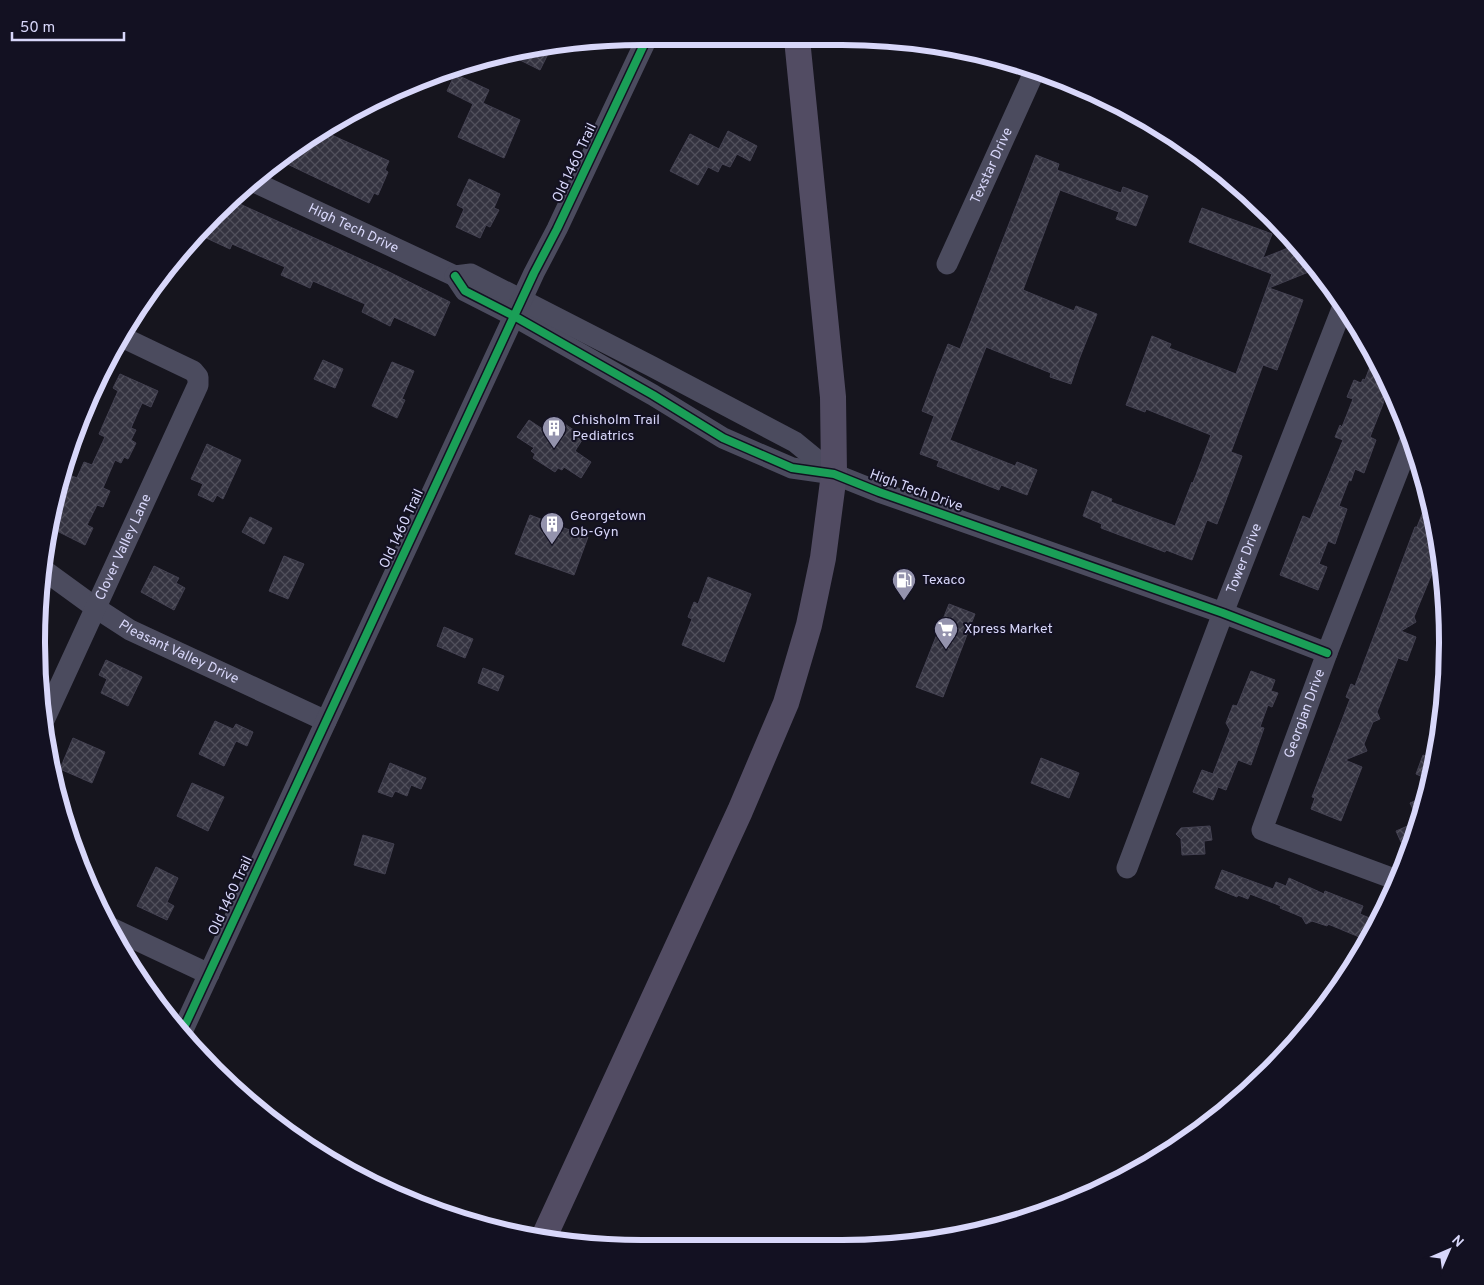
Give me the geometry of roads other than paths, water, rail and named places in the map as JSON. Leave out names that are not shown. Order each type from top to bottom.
[{"type":"main road","points":[[546,1232],[740,811],[786,703],[809,625],[823,558],[834,474],[833,396],[798,45]]},
{"type":"street","name":"Old 1460 Trail","points":[[185,1026],[518,308],[644,45]]},
{"type":"street","name":"Texstar Drive","points":[[947,264],[1032,76]]},
{"type":"street","name":"High Tech Drive","points":[[259,184],[455,276],[465,291],[518,308],[652,366],[795,442],[834,474]]},
{"type":"street","name":"High Tech Drive","points":[[518,308],[723,438],[792,468],[834,474],[879,492],[1223,613],[1327,653]]},
{"type":"street","name":"Tower Drive","points":[[1127,868],[1223,613],[1340,314]]},
{"type":"street","name":"Clover Valley Lane","points":[[49,710],[198,385],[198,377],[193,371],[128,340]]},
{"type":"street","name":"Georgian Drive","points":[[1391,878],[1262,830],[1327,653],[1407,449]]},
{"type":"street","name":"Pleasant Valley Drive","points":[[49,574],[130,630],[326,721]]},
{"type":"street","points":[[120,932],[209,974]]},
{"type":"place","name":"Chisholm Trail Pediatrics","points":[[554,449]]},
{"type":"place","name":"Georgetown Ob-Gyn","points":[[552,545]]},
{"type":"place","name":"Texaco","points":[[904,601]]},
{"type":"place","name":"Xpress Market","points":[[946,650]]}]
